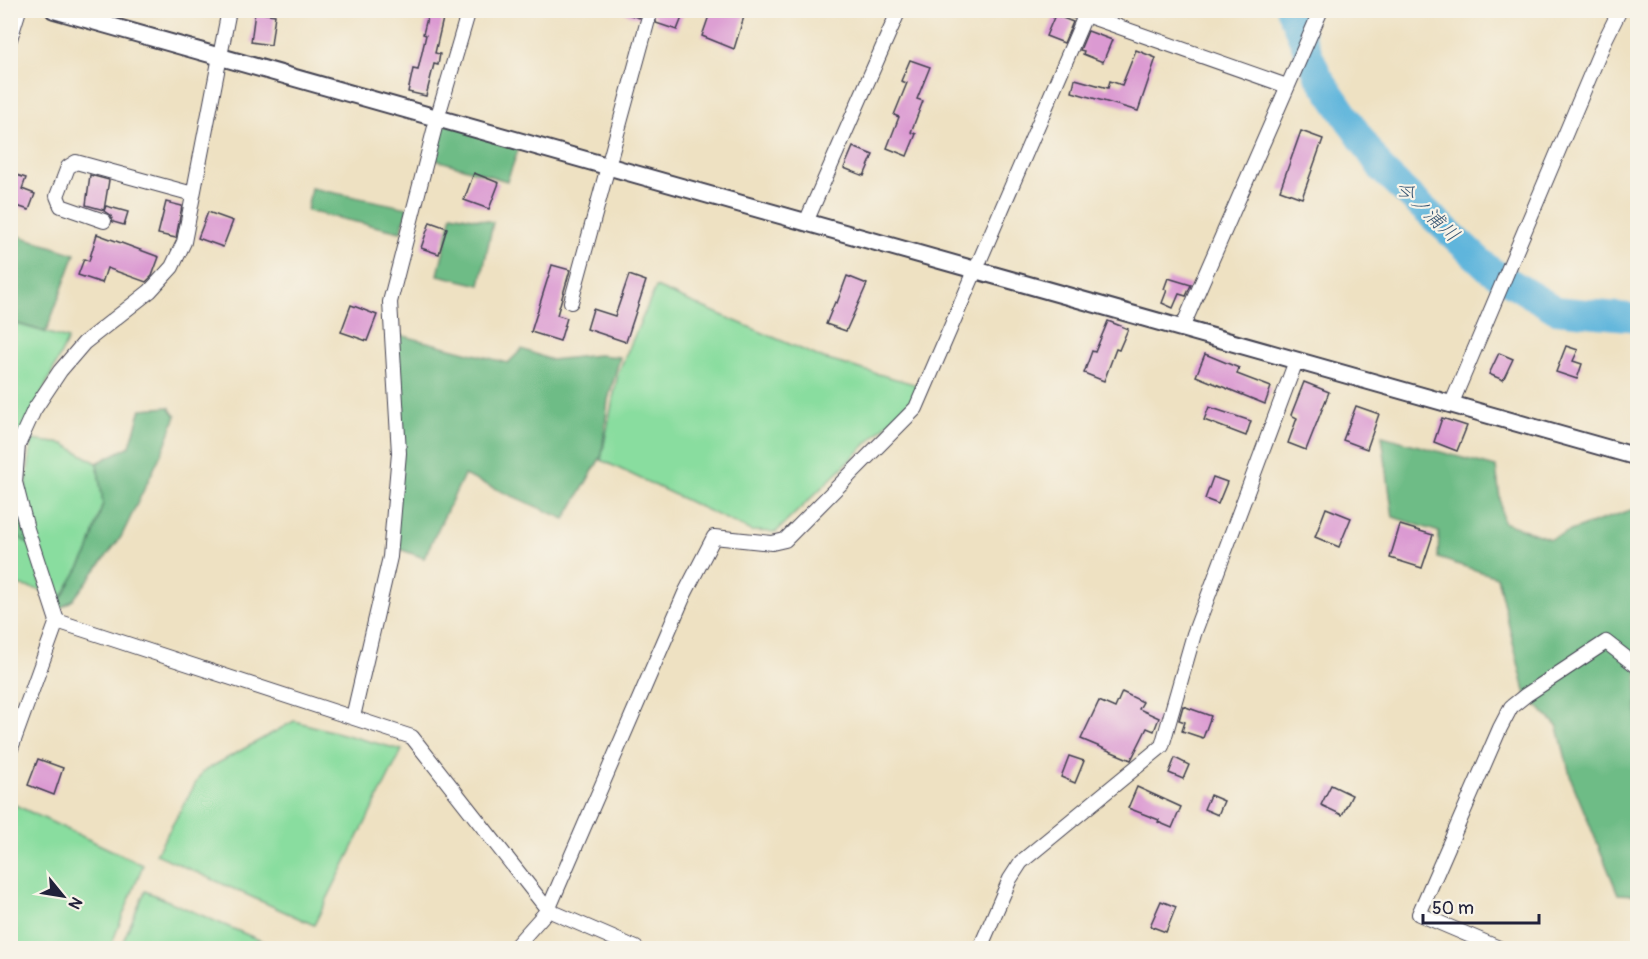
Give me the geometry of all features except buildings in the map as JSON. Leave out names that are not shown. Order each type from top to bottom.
[{"type":"street","points":[[10,39],[19,10]]},
{"type":"street","points":[[54,10],[1638,457]]},
{"type":"street","points":[[10,751],[57,621],[27,529],[15,482],[18,445],[34,410],[60,371],[84,343],[147,294],[172,267],[184,242],[229,10]]},
{"type":"street","points":[[353,717],[390,557],[399,453],[390,302],[437,119],[469,10]]},
{"type":"street","points":[[806,222],[898,10]]},
{"type":"street","points":[[1071,10],[1287,86]]},
{"type":"street","points":[[1182,328],[1321,10]]},
{"type":"street","points":[[1451,405],[1508,266],[1620,10]]},
{"type":"street","points":[[514,948],[548,910],[685,593],[714,537],[772,543],[785,540],[916,408],[1085,16]]},
{"type":"street","points":[[571,302],[648,20]]},
{"type":"street","points":[[104,220],[61,206],[57,196],[68,167],[76,162],[194,194]]},
{"type":"street","points":[[980,948],[1010,879],[1022,862],[1162,746],[1194,634],[1296,361]]},
{"type":"street","points":[[57,621],[412,736],[548,910],[636,948]]},
{"type":"street","points":[[1498,948],[1419,914],[1500,728],[1511,707],[1526,694],[1606,642],[1638,667]]},
{"type":"green space","points":[[440,122],[520,145],[507,181],[430,158]]},
{"type":"green space","points":[[311,188],[408,208],[401,232],[307,211]]},
{"type":"green space","points":[[452,214],[493,222],[480,285],[438,275]]},
{"type":"green space","points":[[10,233],[75,254],[46,332],[11,322]]},
{"type":"green space","points":[[656,287],[824,359],[925,387],[776,532],[751,531],[601,460],[618,373]]},
{"type":"green space","points":[[10,322],[68,339],[34,410],[16,467],[24,500],[32,440],[64,444],[97,463],[103,503],[88,553],[60,600],[30,530],[42,590],[11,584]]},
{"type":"green space","points":[[392,333],[508,363],[522,349],[551,360],[598,355],[620,357],[608,400],[602,455],[565,519],[464,475],[424,558],[391,546],[400,399]]},
{"type":"green space","points":[[169,407],[176,416],[164,448],[121,537],[73,600],[59,609],[60,600],[88,553],[103,503],[97,463],[130,446],[141,409]]},
{"type":"green space","points":[[1382,436],[1496,467],[1503,522],[1550,539],[1637,508],[1637,895],[1618,894],[1571,779],[1558,727],[1526,695],[1497,577],[1438,558],[1439,532],[1393,517]]},
{"type":"green space","points":[[10,465],[32,546],[11,532]]},
{"type":"green space","points":[[294,721],[402,750],[314,925],[156,854],[202,772]]},
{"type":"green space","points":[[11,803],[143,865],[110,948],[11,948]]},
{"type":"green space","points":[[145,891],[278,948],[120,948]]},
{"type":"waterway","name":"今ノ浦川","points":[[1290,10],[1318,75],[1383,171],[1490,270],[1556,310],[1638,318]]}]
